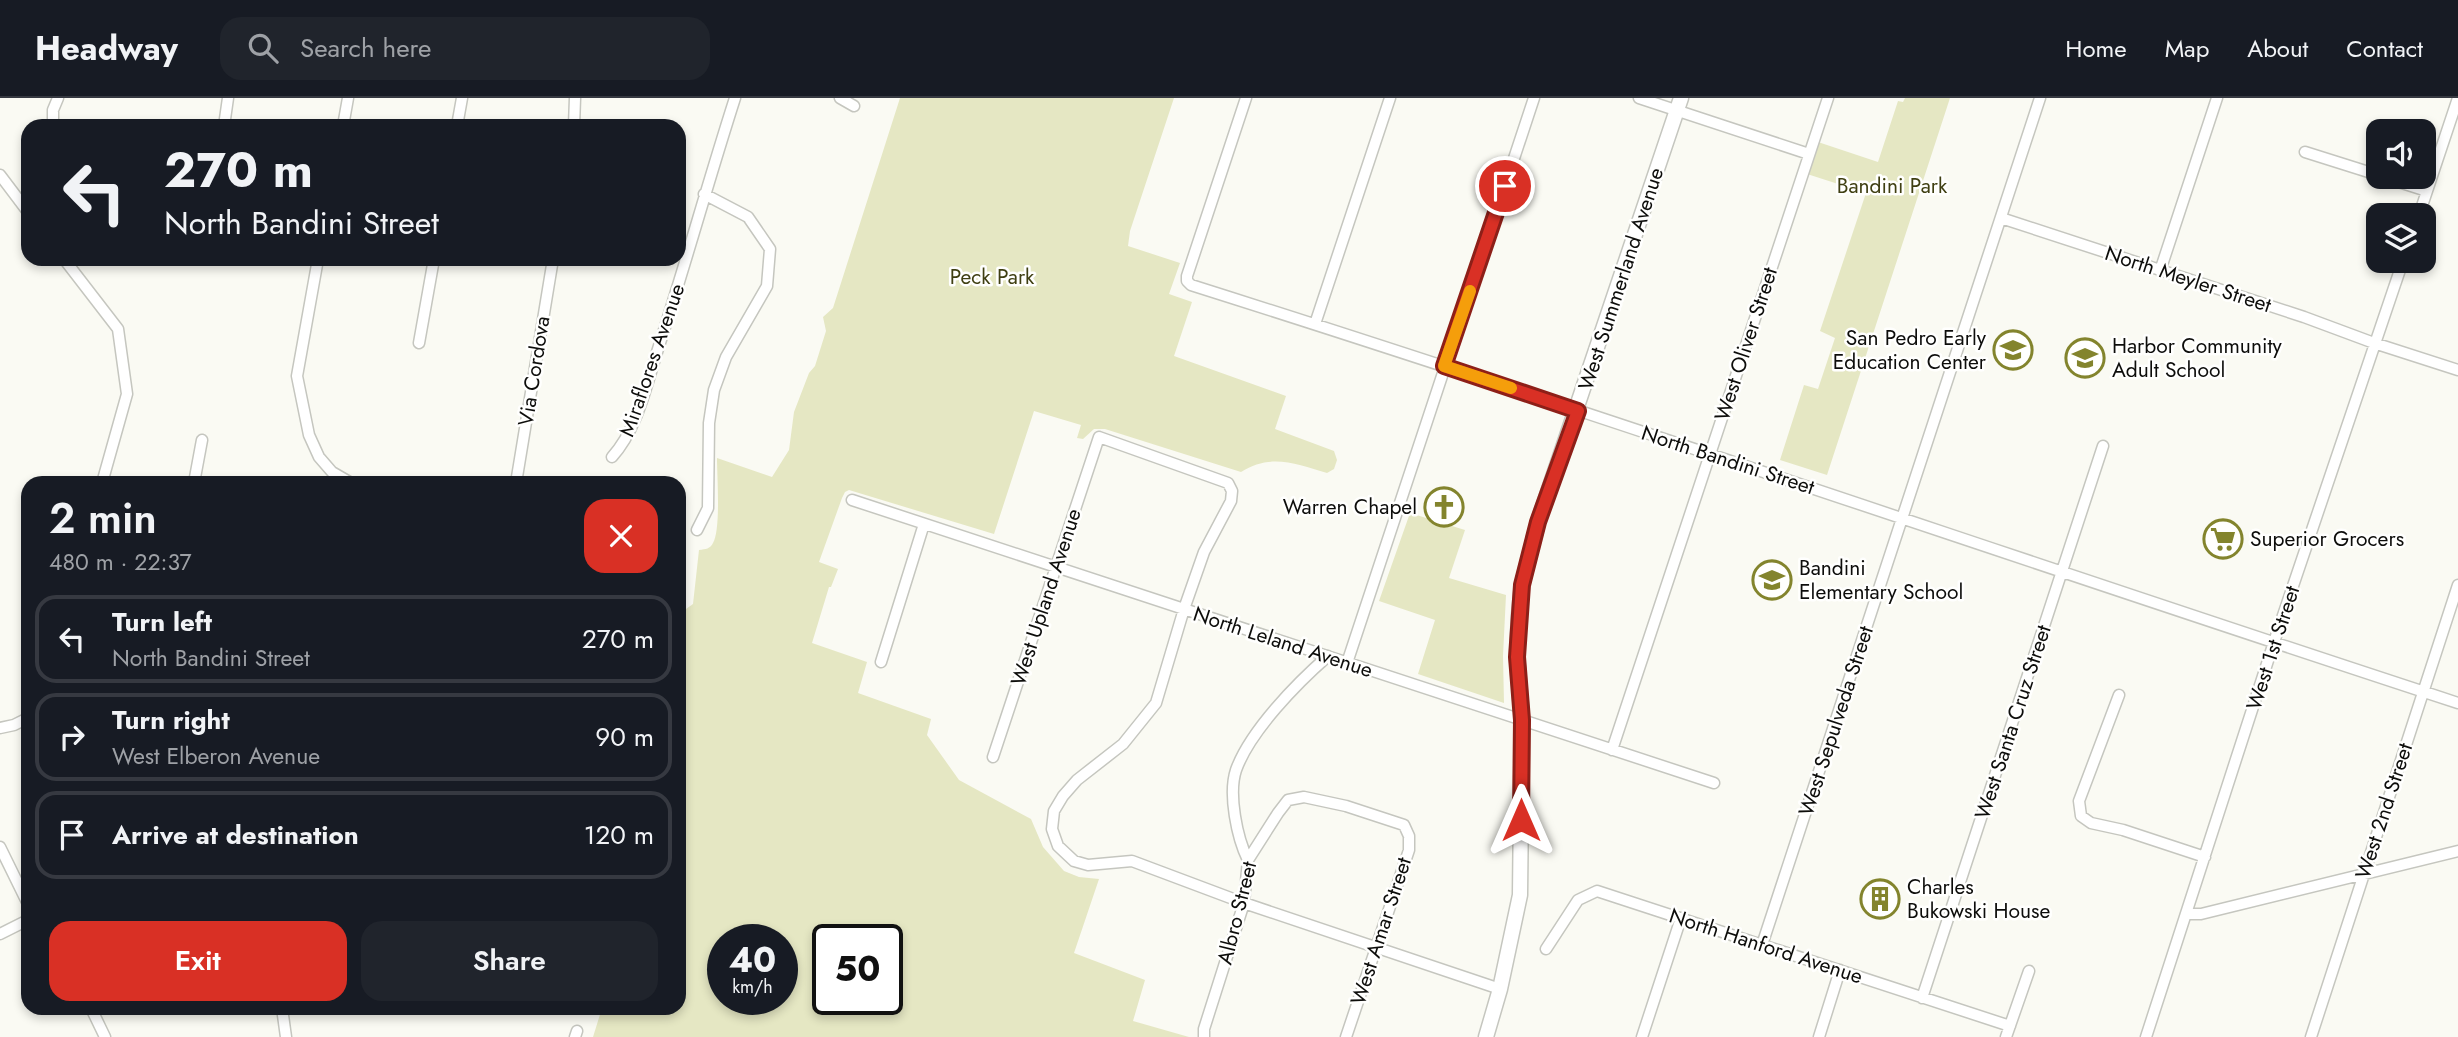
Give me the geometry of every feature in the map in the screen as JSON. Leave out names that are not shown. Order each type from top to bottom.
[{"type":"main road","name":"West Summerland Avenue","points":[[1486,1037],[1500,989],[1520,895],[1522,720],[1517,657],[1522,585],[1538,522],[1578,411],[1679,104]]},
{"type":"street","points":[[54,119],[53,110],[58,98]]},
{"type":"street","points":[[225,119],[228,98]]},
{"type":"street","points":[[344,119],[348,98]]},
{"type":"street","points":[[458,119],[462,98]]},
{"type":"street","points":[[574,119],[575,98]]},
{"type":"street","name":"Miraflores Avenue","points":[[686,262],[704,194],[735,98]]},
{"type":"street","points":[[840,98],[854,106]]},
{"type":"street","name":"North Bandini Street","points":[[1246,98],[1186,276],[1186,281],[1191,285],[1444,366],[2458,703]]},
{"type":"street","points":[[1315,324],[1390,98]]},
{"type":"street","points":[[1347,663],[1534,98]]},
{"type":"street","points":[[1639,98],[1679,104],[1809,154]]},
{"type":"street","name":"West Oliver Street","points":[[1612,750],[1828,98]]},
{"type":"street","name":"West Sepulveda Street","points":[[1762,945],[2040,98]]},
{"type":"street","points":[[2160,271],[2217,98]]},
{"type":"street","points":[[2423,203],[2458,98]]},
{"type":"street","points":[[2305,152],[2366,172]]},
{"type":"street","points":[[0,175],[21,203]]},
{"type":"street","points":[[2421,189],[2427,191]]},
{"type":"street","points":[[697,530],[708,508],[709,423],[714,390],[726,357],[767,286],[770,249],[748,216],[704,194]]},
{"type":"street","name":"North Meyler Street","points":[[2001,218],[2458,370]]},
{"type":"street","points":[[69,266],[118,329],[127,394],[104,476]]},
{"type":"street","points":[[317,266],[297,376],[309,435],[319,457],[339,476]]},
{"type":"street","points":[[419,342],[432,266]]},
{"type":"street","name":"Via Cordova","points":[[517,476],[552,266]]},
{"type":"street","name":"Miraflores Avenue","points":[[612,457],[631,430],[685,266]]},
{"type":"street","name":"West 1st Street","points":[[2146,1037],[2274,642],[2399,273]]},
{"type":"street","name":"West Upland Avenue","points":[[993,757],[1099,437],[1228,483],[1232,491],[1231,501],[1204,552],[1184,609]]},
{"type":"street","points":[[195,476],[202,440]]},
{"type":"street","name":"West Santa Cruz Street","points":[[1922,998],[2103,446]]},
{"type":"street","name":"North Leland Avenue","points":[[852,500],[1714,783]]},
{"type":"street","points":[[881,662],[924,524]]},
{"type":"street","name":"West 2nd Street","points":[[2311,1037],[2458,585]]},
{"type":"street","points":[[1184,609],[1156,702],[1123,744],[1077,780],[1054,811],[1052,829],[1058,846],[1074,861],[1088,865],[1132,861],[1244,903],[1500,989]]},
{"type":"street","points":[[1248,860],[1241,846],[1236,820],[1233,795],[1236,772],[1257,734],[1306,675],[1328,656]]},
{"type":"street","points":[[2119,695],[2079,802],[2081,816],[2091,823],[2123,830],[2205,857]]},
{"type":"street","points":[[0,728],[21,721]]},
{"type":"street","name":"Albro Street","points":[[1204,1033],[1244,903],[1248,860],[1288,800],[1304,797],[1315,799],[1404,825]]},
{"type":"street","name":"West Amar Street","points":[[1346,1037],[1409,850],[1409,835],[1404,825]]},
{"type":"street","points":[[0,847],[21,890]]},
{"type":"street","points":[[2186,914],[2201,914],[2458,851]]},
{"type":"street","name":"North Hanford Avenue","points":[[1546,949],[1578,901],[1597,891],[1922,998],[2008,1032]]},
{"type":"street","points":[[1642,1037],[1681,918]]},
{"type":"street","points":[[0,934],[21,924]]},
{"type":"street","points":[[1819,1037],[1840,971]]},
{"type":"street","points":[[2008,1032],[2029,971]]},
{"type":"street","points":[[94,1015],[105,1037]]},
{"type":"street","points":[[283,1015],[286,1037]]},
{"type":"green space","name":"Peck Park","points":[[900,98],[1174,98],[1130,231],[1128,246],[1180,263],[1169,294],[1192,302],[1174,356],[1286,396],[1275,429],[1334,451],[1337,460],[1334,469],[1327,473],[1294,464],[1273,462],[1252,466],[1241,472],[1105,429],[1094,429],[1083,439],[1077,438],[1081,425],[1034,411],[994,534],[849,490],[845,492],[819,562],[838,569],[829,587],[812,643],[867,662],[858,693],[931,719],[927,735],[959,780],[1031,819],[1043,847],[1064,871],[1079,877],[1099,879],[1074,953],[1145,980],[1133,1021],[1189,1037],[593,1037],[600,1015],[686,1015],[686,609],[693,604],[699,550],[711,546],[715,536],[718,515],[717,458],[772,477],[789,450],[794,412],[809,373],[815,366],[826,331],[823,317],[833,308]]},
{"type":"green space","name":"Bandini Park","points":[[1905,98],[1950,98],[1827,475],[1780,460],[1804,385],[1818,389],[1835,338],[1820,331],[1866,193],[1804,173],[1815,141],[1878,162],[1898,101],[1903,102]]},
{"type":"green space","points":[[1410,513],[1465,530],[1449,578],[1506,595],[1504,703],[1418,674],[1435,620],[1379,601]]},
{"type":"slow traffic","points":[[1470,291],[1444,366],[1511,388]]},
{"type":"place","name":"San Pedro Early Education Center","points":[[2013,350]]},
{"type":"place","name":"Harbor Community Adult School","points":[[2085,358]]},
{"type":"place","name":"Warren Chapel","points":[[1444,507]]},
{"type":"place","name":"Superior Grocers","points":[[2223,539]]},
{"type":"place","name":"Bandini Elementary School","points":[[1772,580]]},
{"type":"place","name":"Charles Bukowski House","points":[[1880,899]]},
{"type":"route","points":[[1505,186],[1444,366],[1578,411],[1538,522],[1522,585],[1517,657],[1522,720],[1521,820]]}]
